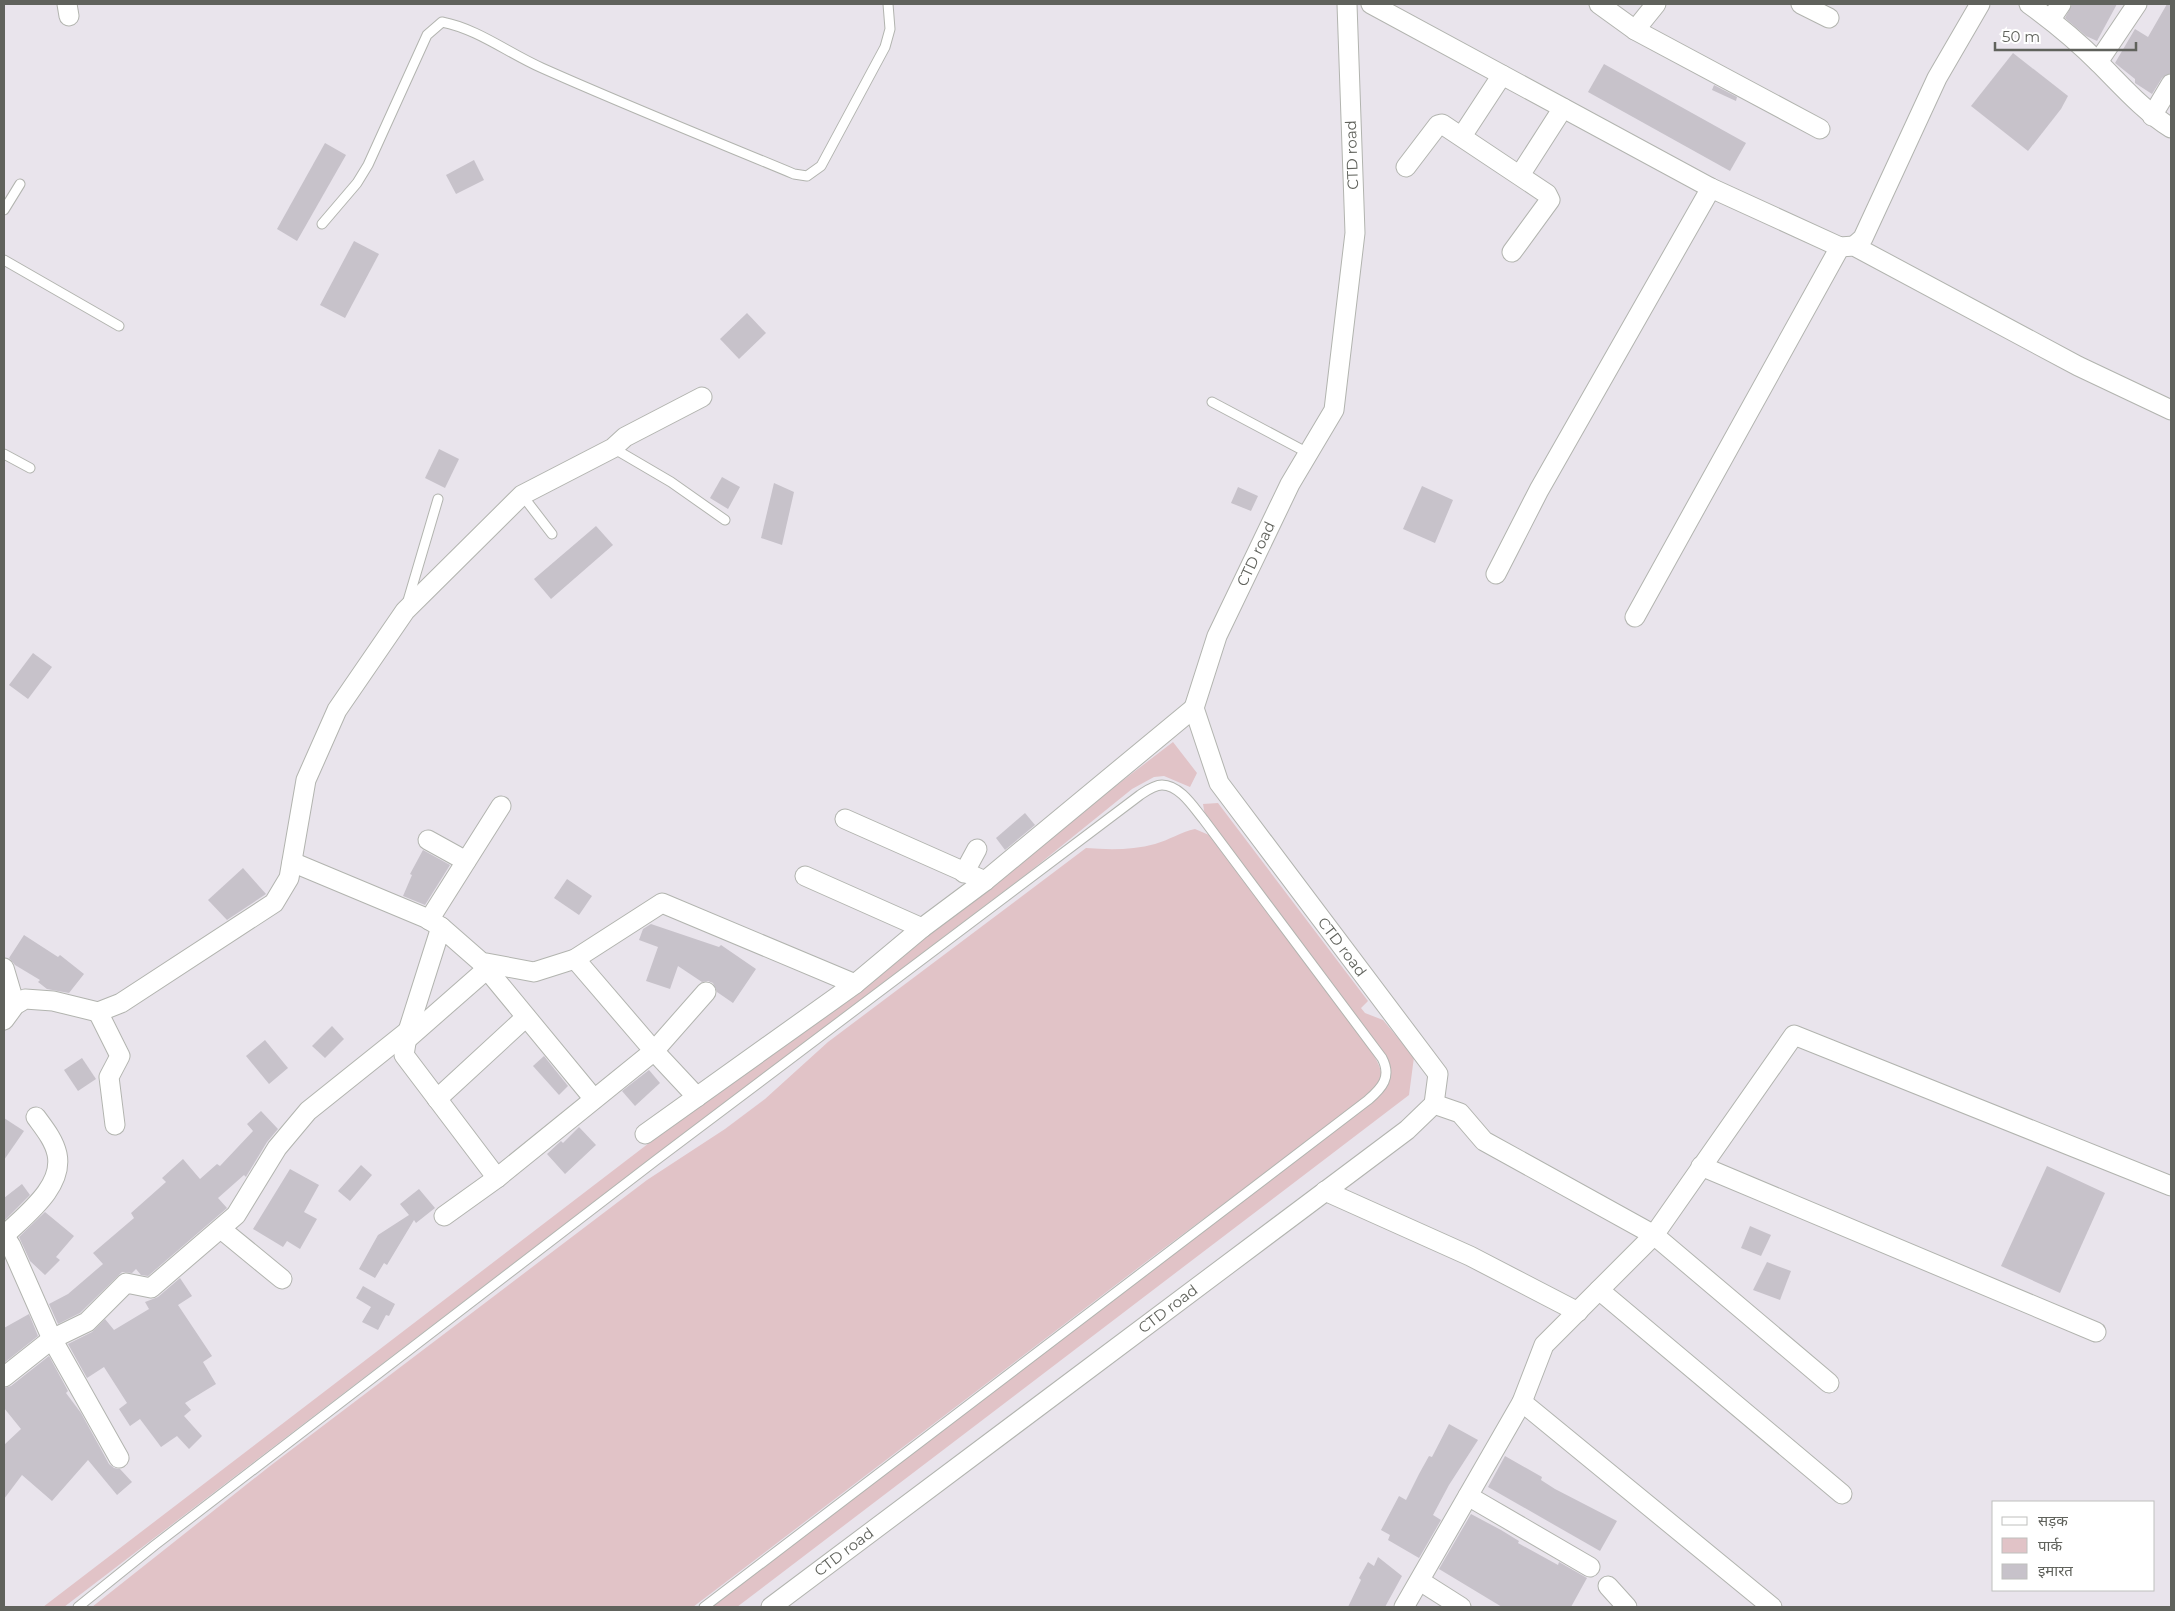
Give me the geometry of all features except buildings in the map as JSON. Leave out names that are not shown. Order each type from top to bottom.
[{"type":"street","name":"CTD road","points":[[771,1607],[1407,1130],[1434,1104],[1438,1074],[1219,783],[1194,708],[1217,636],[1290,484],[1334,410],[1355,233],[1347,4]]},
{"type":"street","points":[[1371,4],[1711,188],[1847,247],[2078,366],[2171,410]]},
{"type":"street","points":[[1599,4],[1635,30],[1820,129]]},
{"type":"street","points":[[1635,30],[1656,4]]},
{"type":"street","points":[[1801,4],[1829,18]]},
{"type":"street","points":[[1635,616],[1847,247],[1863,238],[1937,78],[1980,4]]},
{"type":"street","points":[[2029,4],[2056,11],[2098,62],[2152,116],[2171,128]]},
{"type":"street","points":[[2098,62],[2137,4]]},
{"type":"street","points":[[1462,136],[1502,75]]},
{"type":"street","points":[[2152,116],[2171,84]]},
{"type":"street","points":[[1520,175],[1563,108]]},
{"type":"street","points":[[1406,167],[1438,126],[1445,125],[1548,194],[1550,200],[1512,252]]},
{"type":"street","points":[[1496,574],[1539,490],[1711,188]]},
{"type":"street","points":[[6,976],[15,1008],[53,1001],[98,1012],[121,1003],[274,904],[289,878],[306,780],[337,710],[405,611],[522,495],[613,448],[625,437],[702,397]]},
{"type":"street","points":[[645,1134],[855,984],[922,928],[985,881],[1194,708]]},
{"type":"street","points":[[497,1178],[404,1055],[407,1035],[435,923],[466,861],[500,806]]},
{"type":"street","points":[[845,819],[985,881]]},
{"type":"street","points":[[428,840],[466,861]]},
{"type":"street","points":[[964,873],[977,849]]},
{"type":"street","points":[[292,862],[435,923],[484,966],[594,1100]]},
{"type":"street","points":[[805,876],[922,928]]},
{"type":"street","points":[[4,1377],[52,1339],[87,1322],[126,1283],[151,1288],[221,1229],[236,1215],[277,1148],[304,1116],[407,1035],[484,966],[534,972],[576,959],[662,903],[855,984]]},
{"type":"street","points":[[576,959],[654,1051],[697,1097]]},
{"type":"street","points":[[444,1216],[497,1178],[654,1051],[706,992]]},
{"type":"street","points":[[98,1012],[120,1056],[109,1077],[115,1125]]},
{"type":"street","points":[[437,1099],[526,1017]]},
{"type":"street","points":[[1404,1607],[1522,1402],[1544,1345],[1654,1235],[1794,1036],[2171,1186]]},
{"type":"street","points":[[1434,1104],[1460,1113],[1484,1141],[1654,1235],[1829,1383]]},
{"type":"street","points":[[36,1117],[54,1143],[58,1156],[54,1177],[43,1197],[6,1243],[52,1339],[120,1458]]},
{"type":"street","points":[[1701,1166],[2096,1332]]},
{"type":"street","points":[[1325,1191],[1470,1256],[1578,1312]]},
{"type":"street","points":[[221,1229],[282,1278]]},
{"type":"street","points":[[1599,1290],[1842,1494]]},
{"type":"street","points":[[1522,1402],[1772,1607]]},
{"type":"street","points":[[1468,1496],[1590,1567]]},
{"type":"street","points":[[1420,1581],[1461,1607]]},
{"type":"street","points":[[1608,1586],[1627,1607]]},
{"type":"lane","points":[[322,224],[356,183],[368,165],[427,35],[442,22],[458,25],[540,67],[586,87],[794,174],[808,176],[821,166],[885,47],[890,29],[888,4]]},
{"type":"lane","points":[[4,210],[20,184]]},
{"type":"lane","points":[[4,260],[120,326]]},
{"type":"lane","points":[[1212,402],[1308,453]]},
{"type":"lane","points":[[613,448],[671,482],[725,520]]},
{"type":"lane","points":[[4,454],[30,468]]},
{"type":"lane","points":[[522,495],[552,534]]},
{"type":"lane","points":[[405,611],[438,499]]},
{"type":"lane","points":[[78,1607],[163,1539],[655,1161],[1140,795],[1162,785],[1192,798],[1382,1058],[1386,1066],[1387,1075],[1384,1084],[1368,1100],[704,1607]]},
{"type":"green space","points":[[1173,742],[1197,773],[1190,787],[1164,776],[1154,777],[1132,789],[1028,873],[638,1168],[64,1607],[43,1607]]},
{"type":"green space","points":[[1218,803],[1368,1001],[1361,1008],[1365,1013],[1383,1020],[1414,1057],[1409,1095],[737,1607],[709,1607],[1383,1092],[1391,1074],[1390,1066],[1329,979],[1205,816],[1203,804]]},
{"type":"green space","points":[[1195,829],[1209,835],[1371,1051],[1381,1070],[1378,1084],[1368,1096],[1155,1255],[693,1607],[92,1607],[270,1466],[647,1180],[725,1129],[765,1099],[828,1042],[1086,848],[1121,849],[1147,846]]}]
